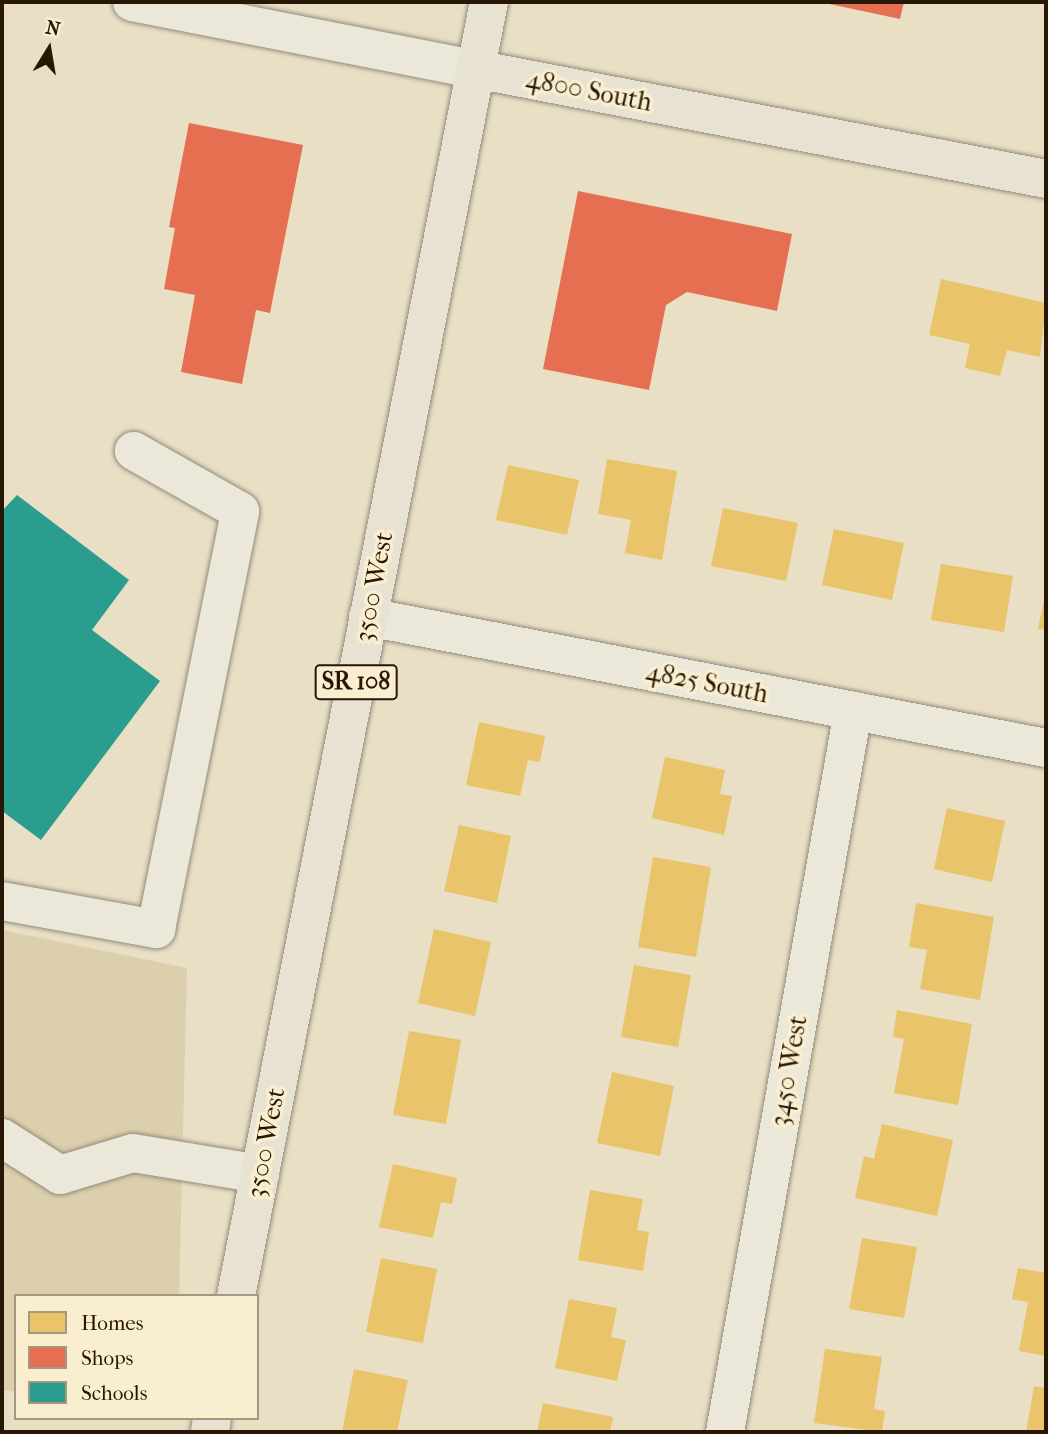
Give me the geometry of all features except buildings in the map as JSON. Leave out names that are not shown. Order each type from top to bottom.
[{"type":"main road","name":"3500 West","points":[[236,1294],[489,2]]},
{"type":"main road","name":"4800 South","points":[[475,69],[1046,179]]},
{"type":"street","name":"4800 South","points":[[132,2],[475,69]]},
{"type":"street","points":[[2,901],[156,929],[240,511],[134,451]]},
{"type":"street","name":"4825 South","points":[[368,617],[1046,748]]},
{"type":"street","name":"3450 West","points":[[725,1432],[853,711]]},
{"type":"street","points":[[2,1138],[60,1175],[133,1153],[260,1174]]},
{"type":"shaded area","points":[[2,930],[187,968],[179,1294],[14,1294],[14,1392],[2,1390]]}]
